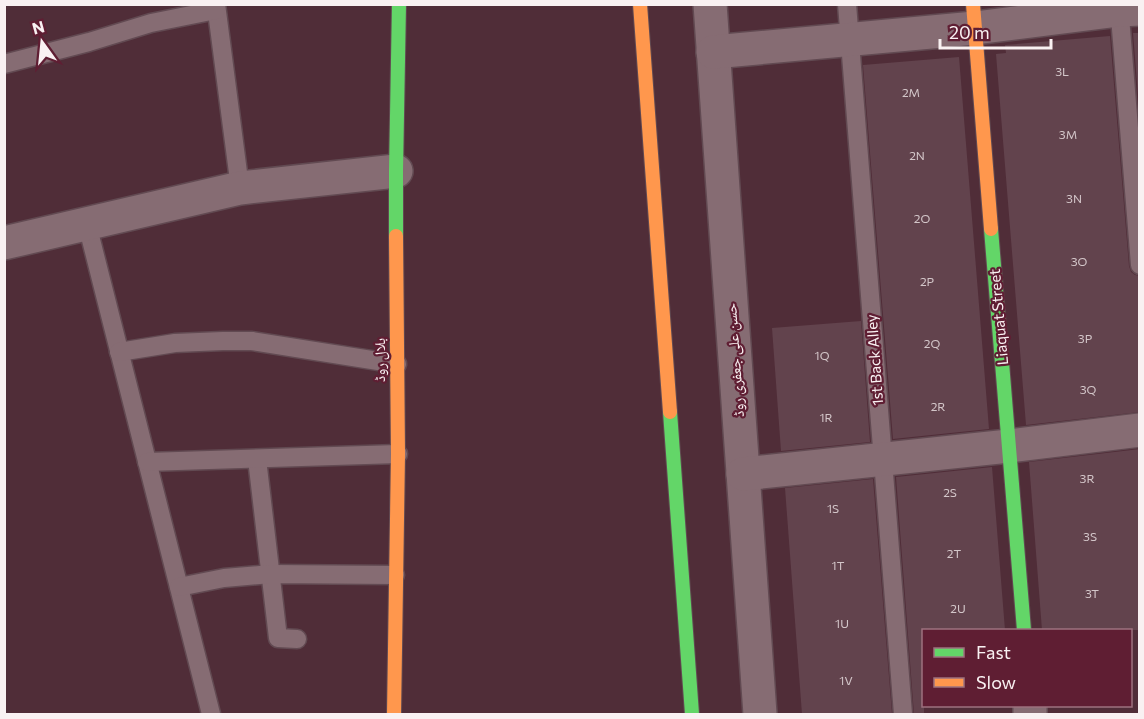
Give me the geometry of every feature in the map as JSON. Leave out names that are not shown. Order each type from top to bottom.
[{"type":"street","name":"بلال روڈ","points":[[394,714],[398,454],[396,171],[399,4]]},
{"type":"street","points":[[640,4],[692,714]]},
{"type":"street","name":"حسن علی جعفری روڈ","points":[[710,4],[760,714]]},
{"type":"street","points":[[713,52],[850,39],[974,16],[1126,8]]},
{"type":"street","name":"Liaquat Street","points":[[974,16],[1024,629]]},
{"type":"street","points":[[4,243],[240,188],[396,171]]},
{"type":"street","points":[[743,474],[1140,430]]},
{"type":"lane","name":"1st Back Alley","points":[[847,4],[903,714]]},
{"type":"lane","points":[[4,64],[89,42],[151,22],[216,7],[240,188]]},
{"type":"lane","points":[[1126,8],[1140,265]]},
{"type":"lane","points":[[87,224],[211,714]]},
{"type":"lane","points":[[119,352],[175,343],[252,341],[397,364]]},
{"type":"lane","points":[[147,462],[398,454]]},
{"type":"lane","points":[[257,459],[278,638],[297,639]]},
{"type":"lane","points":[[179,587],[224,578],[271,574],[395,575]]},
{"type":"building","points":[[1133,33],[1140,33],[1140,119]]},
{"type":"building","points":[[1110,36],[1129,266],[1131,272],[1140,276],[1140,412],[1026,425],[996,54],[1006,53],[1005,45]]},
{"type":"building","points":[[959,57],[989,429],[893,439],[863,65]]},
{"type":"building","points":[[861,321],[870,442],[781,451],[772,328]]},
{"type":"building","points":[[1140,449],[1140,630],[1042,629],[1029,462]]},
{"type":"building","points":[[992,467],[1005,629],[922,629],[922,707],[924,707],[924,714],[914,714],[896,477]]},
{"type":"building","points":[[873,479],[892,714],[802,714],[785,488]]},
{"type":"traffic: fast","points":[[396,236],[399,4]]},
{"type":"traffic: fast","points":[[991,229],[1024,629]]},
{"type":"traffic: fast","points":[[670,412],[692,714]]},
{"type":"traffic: slow","points":[[640,4],[670,412]]},
{"type":"traffic: slow","points":[[973,4],[991,229]]},
{"type":"traffic: slow","points":[[394,714],[398,454],[396,236]]}]
